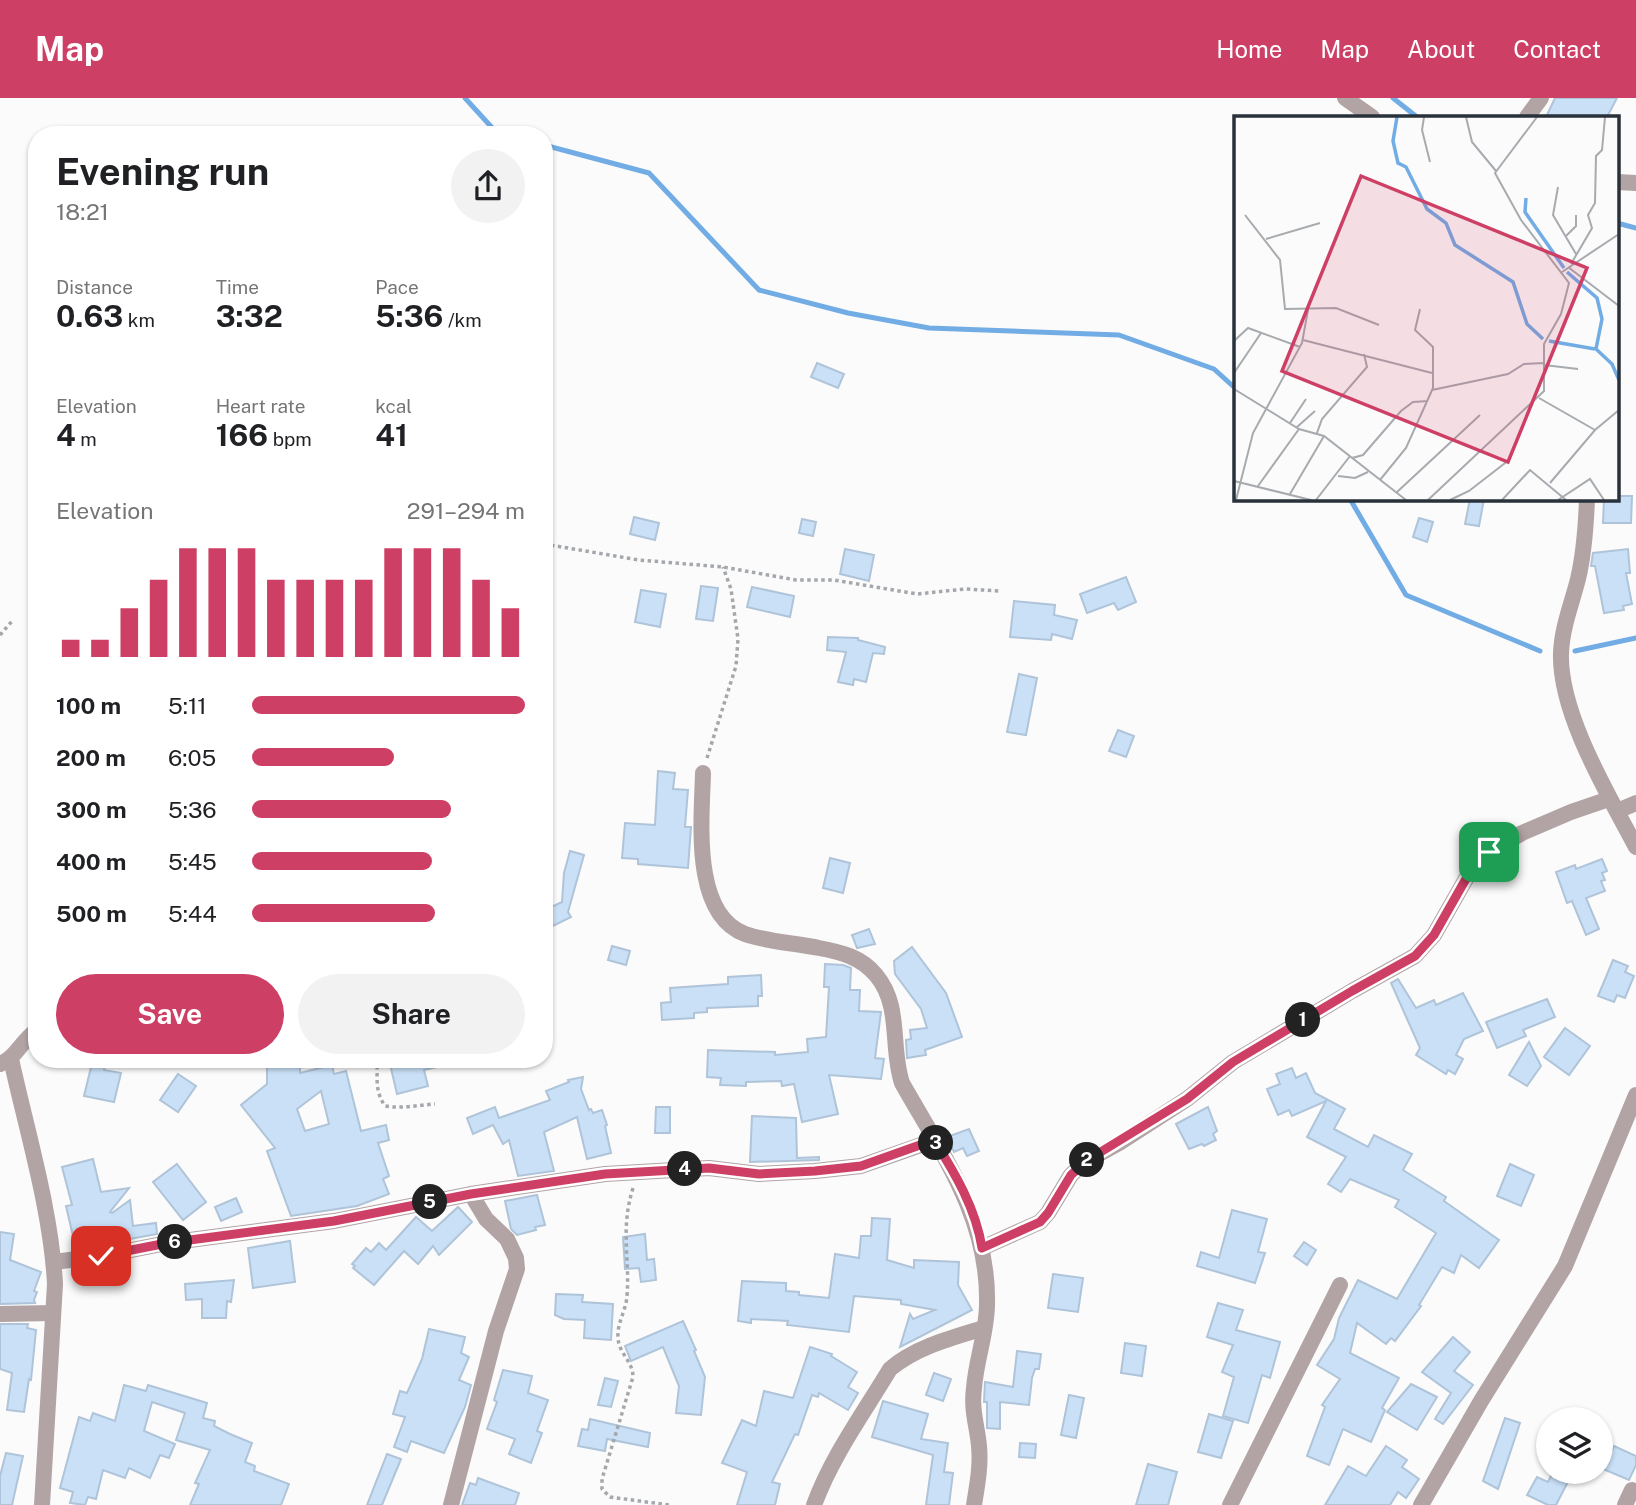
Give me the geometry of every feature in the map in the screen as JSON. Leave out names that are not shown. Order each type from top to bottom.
[{"type":"street","points":[[1345,98],[1371,116]]},
{"type":"street","points":[[1528,110],[1541,98]]},
{"type":"street","points":[[1618,182],[1636,183]]},
{"type":"street","points":[[1587,500],[1579,577],[1561,651],[1562,681],[1571,711],[1613,805],[1636,847]]},
{"type":"street","points":[[703,773],[702,819],[708,892],[722,918],[744,933],[841,953],[861,961],[876,975],[887,991],[894,1014],[896,1067],[902,1083],[957,1177],[980,1234],[987,1281],[987,1307],[974,1389],[973,1418],[979,1447],[974,1505]]},
{"type":"street","points":[[982,1248],[1040,1222],[1071,1175],[1086,1161],[1187,1099],[1233,1062],[1415,956],[1434,935],[1471,870],[1489,852],[1522,833],[1571,812],[1636,803]]},
{"type":"street","points":[[28,1037],[6,1062],[46,1208],[54,1262],[42,1505]]},
{"type":"street","points":[[1421,1505],[1480,1401],[1565,1266],[1636,1095]]},
{"type":"street","points":[[54,1262],[167,1243],[334,1221],[471,1194],[605,1174],[709,1168],[759,1174],[861,1166],[934,1140]]},
{"type":"street","points":[[452,1505],[496,1331],[517,1269],[516,1258],[507,1240],[486,1219],[471,1194]]},
{"type":"street","points":[[1230,1505],[1340,1285]]},
{"type":"street","points":[[0,1314],[53,1313]]},
{"type":"street","points":[[814,1505],[838,1454],[890,1369],[919,1351],[984,1328]]},
{"type":"path","points":[[553,546],[639,560],[723,567],[796,580],[834,580],[917,594],[965,589],[1000,591]]},
{"type":"path","points":[[703,773],[736,666],[738,639],[731,589],[723,567]]},
{"type":"path","points":[[0,635],[13,620]]},
{"type":"path","points":[[377,1068],[376,1086],[385,1107],[435,1104]]},
{"type":"path","points":[[639,1172],[628,1203],[625,1237],[627,1294],[618,1334],[622,1351],[632,1364],[633,1377],[602,1479],[602,1489],[610,1497],[669,1505]]},
{"type":"building","points":[[1555,98],[1617,98],[1608,116],[1546,116]]},
{"type":"building","points":[[817,363],[844,374],[838,388],[811,377]]},
{"type":"building","points":[[1632,496],[1631,523],[1603,523],[1604,500]]},
{"type":"building","points":[[1470,500],[1484,500],[1479,526],[1465,524]]},
{"type":"building","points":[[634,517],[659,523],[655,540],[630,534]]},
{"type":"building","points":[[1419,518],[1433,522],[1427,542],[1413,537]]},
{"type":"building","points":[[802,519],[816,522],[813,536],[799,533]]},
{"type":"building","points":[[845,549],[874,555],[869,581],[840,574]]},
{"type":"building","points":[[1628,549],[1630,573],[1626,573],[1632,604],[1623,606],[1624,610],[1604,613],[1595,566],[1591,566],[1593,553]]},
{"type":"building","points":[[1126,577],[1136,602],[1118,610],[1114,603],[1087,613],[1080,594]]},
{"type":"building","points":[[701,586],[718,588],[713,621],[696,619]]},
{"type":"building","points":[[752,587],[794,596],[790,617],[747,607]]},
{"type":"building","points":[[641,590],[666,594],[660,627],[635,622]]},
{"type":"building","points":[[1014,601],[1055,605],[1054,615],[1077,620],[1072,639],[1052,634],[1051,640],[1010,637]]},
{"type":"building","points":[[828,637],[858,638],[885,647],[884,654],[873,653],[866,682],[854,679],[853,685],[838,682],[846,652],[827,650]]},
{"type":"building","points":[[1019,674],[1037,678],[1026,735],[1007,732]]},
{"type":"building","points":[[1118,730],[1134,736],[1126,757],[1109,751]]},
{"type":"building","points":[[658,771],[675,773],[673,789],[688,790],[685,827],[691,827],[688,868],[638,864],[638,859],[622,858],[625,823],[655,825]]},
{"type":"building","points":[[570,851],[584,855],[568,912],[571,917],[553,926],[553,906],[562,902],[564,873]]},
{"type":"building","points":[[830,858],[850,863],[843,893],[823,888]]},
{"type":"building","points":[[1602,859],[1607,871],[1602,873],[1605,880],[1601,881],[1605,891],[1586,898],[1599,929],[1586,935],[1572,901],[1567,903],[1556,872],[1575,865],[1576,869]]},
{"type":"building","points":[[869,929],[875,944],[857,948],[852,935]]},
{"type":"building","points":[[612,946],[630,951],[626,965],[608,960]]},
{"type":"building","points":[[912,947],[946,993],[962,1037],[925,1050],[926,1055],[907,1058],[906,1040],[911,1039],[910,1030],[927,1028],[921,1009],[895,974],[894,961]]},
{"type":"building","points":[[1613,960],[1628,966],[1625,972],[1634,976],[1625,998],[1617,995],[1614,1002],[1598,996]]},
{"type":"building","points":[[825,964],[851,968],[850,990],[860,990],[859,1011],[881,1012],[875,1058],[884,1059],[881,1079],[829,1075],[838,1114],[802,1122],[794,1084],[782,1086],[781,1081],[746,1082],[746,1086],[720,1085],[721,1078],[707,1077],[708,1050],[775,1052],[775,1055],[808,1052],[807,1039],[826,1037],[829,987],[824,987]]},
{"type":"building","points":[[761,975],[762,996],[758,996],[758,1006],[707,1008],[707,1012],[694,1013],[694,1018],[662,1020],[661,1003],[671,1002],[670,988],[728,984],[728,977]]},
{"type":"building","points":[[1398,979],[1416,1008],[1434,1000],[1436,1005],[1463,993],[1483,1031],[1464,1039],[1456,1055],[1463,1059],[1455,1074],[1448,1070],[1446,1074],[1416,1055],[1420,1048],[1391,983]]},
{"type":"building","points":[[1547,999],[1555,1017],[1523,1030],[1526,1036],[1497,1048],[1486,1022]]},
{"type":"building","points":[[1565,1028],[1590,1046],[1569,1075],[1544,1057]]},
{"type":"building","points":[[1529,1042],[1541,1066],[1527,1086],[1509,1075]]},
{"type":"building","points":[[91,1068],[104,1068],[121,1073],[114,1102],[84,1096]]},
{"type":"building","points":[[267,1068],[300,1068],[300,1073],[320,1068],[333,1068],[334,1074],[346,1071],[361,1131],[386,1125],[389,1140],[378,1143],[389,1176],[383,1179],[389,1194],[357,1206],[291,1216],[267,1151],[275,1148],[241,1105],[267,1084]],"holes":[[[321,1091],[329,1124],[305,1131],[297,1109]]]},
{"type":"building","points":[[391,1068],[433,1068],[424,1070],[428,1086],[397,1094]]},
{"type":"building","points":[[1292,1068],[1296,1078],[1306,1073],[1315,1093],[1345,1109],[1334,1129],[1368,1147],[1374,1135],[1412,1154],[1403,1170],[1446,1197],[1444,1201],[1499,1240],[1479,1268],[1461,1255],[1454,1273],[1442,1267],[1419,1305],[1421,1306],[1395,1341],[1391,1338],[1386,1344],[1357,1323],[1350,1353],[1399,1378],[1382,1408],[1385,1410],[1371,1442],[1343,1429],[1329,1465],[1307,1456],[1325,1407],[1322,1405],[1340,1379],[1317,1365],[1334,1339],[1339,1318],[1358,1280],[1397,1299],[1436,1233],[1395,1207],[1399,1200],[1350,1179],[1341,1192],[1328,1184],[1346,1157],[1307,1137],[1326,1101],[1292,1116],[1289,1110],[1278,1115],[1267,1089],[1280,1084],[1276,1074]]},
{"type":"building","points":[[178,1074],[196,1086],[178,1112],[160,1100]]},
{"type":"building","points":[[583,1077],[581,1089],[589,1110],[593,1113],[602,1110],[611,1153],[587,1159],[577,1117],[544,1132],[554,1171],[518,1176],[509,1140],[503,1144],[493,1125],[473,1134],[467,1118],[495,1107],[499,1118],[550,1100],[546,1091],[569,1082],[568,1080]]},
{"type":"building","points":[[656,1107],[670,1107],[670,1133],[655,1133]]},
{"type":"building","points":[[1208,1107],[1217,1131],[1213,1134],[1216,1140],[1189,1149],[1176,1124]]},
{"type":"building","points":[[752,1116],[796,1118],[797,1158],[819,1157],[819,1160],[750,1162]]},
{"type":"building","points":[[969,1129],[979,1151],[967,1156],[963,1148],[954,1152],[947,1137]]},
{"type":"building","points":[[93,1159],[101,1192],[129,1188],[110,1212],[130,1200],[133,1226],[156,1223],[157,1234],[76,1249],[66,1206],[72,1205],[62,1167]]},
{"type":"building","points":[[177,1164],[206,1202],[183,1220],[153,1182]]},
{"type":"building","points":[[1510,1164],[1534,1175],[1521,1206],[1497,1196]]},
{"type":"building","points":[[537,1195],[545,1225],[517,1235],[511,1229],[505,1201]]},
{"type":"building","points":[[236,1198],[242,1212],[221,1221],[215,1207]]},
{"type":"building","points":[[458,1207],[472,1222],[439,1255],[433,1246],[418,1264],[404,1251],[374,1285],[353,1268],[355,1266],[352,1264],[366,1248],[371,1252],[379,1243],[386,1250],[416,1217],[432,1231]]},
{"type":"building","points":[[1232,1210],[1267,1219],[1258,1252],[1265,1253],[1255,1283],[1197,1266],[1201,1252],[1219,1258]]},
{"type":"building","points":[[872,1218],[890,1219],[887,1260],[914,1268],[914,1260],[959,1262],[958,1285],[972,1310],[900,1347],[910,1314],[913,1319],[935,1310],[901,1304],[901,1300],[854,1296],[849,1332],[787,1325],[788,1321],[738,1321],[742,1281],[786,1283],[786,1291],[829,1298],[835,1254],[859,1258],[861,1236],[871,1236]]},
{"type":"building","points":[[0,1232],[14,1234],[10,1260],[41,1272],[34,1291],[37,1292],[35,1303],[0,1304]]},
{"type":"building","points":[[645,1234],[647,1260],[654,1259],[656,1280],[641,1282],[639,1268],[625,1269],[623,1237]]},
{"type":"building","points":[[290,1241],[295,1282],[253,1288],[248,1248]]},
{"type":"building","points":[[1304,1242],[1316,1250],[1307,1265],[1294,1256]]},
{"type":"building","points":[[1053,1274],[1083,1278],[1078,1312],[1048,1308]]},
{"type":"building","points":[[234,1280],[231,1302],[227,1301],[226,1318],[202,1318],[202,1299],[186,1300],[185,1284]]},
{"type":"building","points":[[556,1294],[583,1295],[582,1302],[613,1304],[611,1340],[584,1338],[585,1320],[564,1319],[555,1315]]},
{"type":"building","points":[[1218,1303],[1243,1310],[1236,1330],[1280,1342],[1270,1378],[1262,1375],[1248,1423],[1223,1416],[1234,1377],[1222,1372],[1233,1345],[1207,1337]]},
{"type":"building","points":[[683,1321],[705,1377],[701,1415],[676,1413],[679,1386],[663,1347],[631,1361],[625,1346]]},
{"type":"building","points":[[0,1324],[28,1324],[27,1328],[36,1330],[31,1380],[29,1379],[24,1412],[7,1410],[12,1373],[0,1369]]},
{"type":"building","points":[[429,1329],[465,1337],[461,1353],[469,1357],[459,1380],[471,1385],[465,1407],[444,1453],[411,1441],[407,1452],[394,1447],[405,1417],[393,1414],[400,1391],[407,1393],[422,1359]]},
{"type":"building","points":[[1453,1337],[1470,1352],[1454,1371],[1473,1385],[1443,1424],[1435,1419],[1451,1393],[1422,1372]]},
{"type":"building","points":[[1125,1343],[1146,1346],[1142,1376],[1121,1373]]},
{"type":"building","points":[[810,1347],[832,1354],[831,1356],[857,1372],[848,1387],[858,1393],[848,1410],[819,1393],[818,1397],[812,1395],[798,1435],[795,1434],[772,1482],[780,1484],[775,1505],[737,1505],[747,1472],[722,1463],[742,1420],[756,1426],[764,1391],[793,1398]]},
{"type":"building","points":[[1017,1351],[1041,1354],[1039,1369],[1035,1369],[1032,1378],[1029,1405],[1000,1402],[1000,1429],[987,1428],[985,1382],[1013,1387]]},
{"type":"building","points":[[503,1370],[532,1376],[528,1393],[548,1400],[537,1431],[542,1433],[531,1463],[509,1454],[515,1439],[487,1429],[497,1402],[494,1400]]},
{"type":"building","points":[[934,1373],[951,1379],[943,1401],[926,1395]]},
{"type":"building","points":[[605,1378],[618,1381],[611,1407],[598,1405]]},
{"type":"building","points":[[1411,1384],[1437,1397],[1417,1430],[1387,1412]]},
{"type":"building","points":[[124,1385],[146,1391],[148,1385],[207,1403],[203,1418],[215,1421],[214,1426],[252,1443],[245,1462],[255,1466],[254,1471],[289,1484],[281,1505],[190,1505],[199,1484],[195,1483],[210,1450],[176,1440],[185,1413],[152,1402],[144,1431],[175,1444],[169,1458],[160,1455],[150,1478],[129,1468],[125,1478],[103,1470],[96,1499],[88,1497],[85,1505],[70,1503],[73,1492],[60,1488],[79,1417],[90,1421],[93,1413],[115,1421]]},
{"type":"building","points":[[1069,1395],[1084,1398],[1076,1438],[1061,1435]]},
{"type":"building","points":[[883,1401],[928,1414],[921,1439],[948,1443],[944,1472],[953,1473],[949,1505],[926,1505],[933,1455],[872,1437]]},
{"type":"building","points":[[1209,1414],[1233,1421],[1221,1458],[1198,1452]]},
{"type":"building","points":[[1505,1418],[1520,1423],[1498,1489],[1483,1481]]},
{"type":"building","points":[[590,1419],[650,1433],[648,1447],[607,1439],[605,1451],[578,1446],[582,1429],[588,1430]]},
{"type":"building","points":[[1020,1443],[1036,1444],[1035,1458],[1019,1457]]},
{"type":"building","points":[[1386,1446],[1407,1460],[1402,1467],[1419,1479],[1406,1498],[1398,1492],[1390,1505],[1325,1505],[1348,1466],[1366,1476]]},
{"type":"building","points":[[1614,1446],[1636,1456],[1636,1465],[1629,1480],[1613,1473]]},
{"type":"building","points":[[6,1453],[23,1456],[12,1505],[0,1505],[0,1476]]},
{"type":"building","points":[[387,1454],[401,1459],[382,1505],[367,1505]]},
{"type":"building","points":[[1148,1464],[1177,1472],[1168,1505],[1136,1505]]},
{"type":"building","points":[[478,1478],[519,1493],[515,1505],[462,1505],[470,1483],[476,1485]]},
{"type":"building","points":[[1536,1479],[1536,1484],[1567,1484],[1556,1505],[1548,1505],[1527,1495]]},
{"type":"waterway","points":[[465,98],[491,126]]},
{"type":"waterway","points":[[1393,98],[1416,116]]},
{"type":"waterway","points":[[553,147],[649,173],[759,290],[848,313],[929,328],[1119,335],[1214,369],[1234,387]]},
{"type":"waterway","points":[[1618,223],[1636,228]]},
{"type":"waterway","points":[[1351,500],[1406,595],[1540,651]]},
{"type":"waterway","points":[[1575,651],[1636,638]]},
{"type":"route","points":[[101,1256],[167,1243],[334,1221],[471,1194],[605,1174],[709,1168],[759,1174],[861,1166],[934,1140],[957,1177],[980,1234],[982,1248],[1040,1222],[1071,1175],[1086,1161],[1187,1099],[1233,1062],[1415,956],[1434,935],[1471,870],[1489,852]]}]
